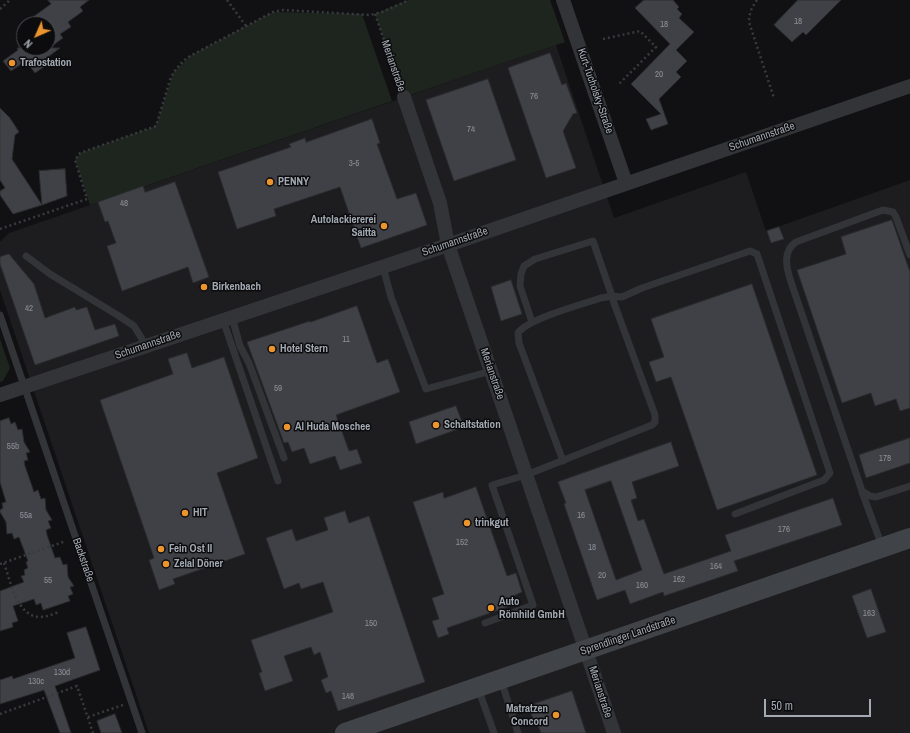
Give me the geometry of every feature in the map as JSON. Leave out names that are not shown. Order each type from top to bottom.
[{"type":"main road","name":"Sprendlinger Landstraße","points":[[345,733],[374,728],[478,687],[910,538]]},
{"type":"street","name":"Kurt-Tucholsky-Straße","points":[[563,0],[626,183]]},
{"type":"street","name":"Schumannstraße","points":[[0,395],[448,245],[910,86]]},
{"type":"street","name":"Merianstraße","points":[[404,97],[440,203],[448,245],[614,733]]},
{"type":"lane","points":[[883,548],[862,491],[790,279],[786,256],[792,245],[796,242],[883,210],[893,212],[896,217],[910,255]]},
{"type":"lane","points":[[485,623],[533,605],[492,485],[526,475],[563,461],[652,426],[655,422],[655,415],[614,303],[594,241],[535,259],[524,266],[521,274],[520,286],[532,322]]},
{"type":"lane","points":[[563,461],[519,343],[518,333],[521,328],[532,322],[601,298],[612,296],[622,297],[642,288],[750,251],[757,254],[830,473],[824,480],[735,514]]},
{"type":"lane","points":[[26,256],[50,274],[134,326],[146,346]]},
{"type":"lane","points":[[383,267],[391,297],[426,389],[491,371]]},
{"type":"lane","name":"Backstraße","points":[[0,315],[142,733]]},
{"type":"lane","points":[[228,319],[249,362],[284,458]]},
{"type":"lane","points":[[228,319],[278,481]]},
{"type":"lane","points":[[862,491],[870,496],[876,497],[910,486]]},
{"type":"lane","points":[[500,680],[518,733]]},
{"type":"lane","points":[[478,687],[494,733]]},
{"type":"path","points":[[0,9],[10,0]]},
{"type":"path","points":[[227,0],[246,26]]},
{"type":"path","points":[[0,229],[87,199],[75,160],[80,153],[156,126],[173,73],[187,58],[277,10],[375,14],[409,0]]},
{"type":"path","points":[[757,0],[749,15],[749,22],[774,98]]},
{"type":"path","name":"Merianstraße","points":[[375,14],[404,97]]},
{"type":"path","points":[[603,39],[640,32],[656,47],[619,84]]},
{"type":"path","points":[[0,564],[76,537]]},
{"type":"path","points":[[4,563],[16,597],[25,610],[30,614],[39,617],[59,612]]},
{"type":"path","points":[[0,714],[77,686],[93,733]]},
{"type":"path","points":[[88,717],[131,702]]},
{"type":"shaded area","points":[[408,0],[550,0],[565,42],[404,97],[375,14]]},
{"type":"shaded area","points":[[273,12],[362,14],[392,101],[90,205],[75,160],[80,153],[156,126],[173,73],[190,56]]},
{"type":"shaded area","points":[[556,45],[614,218],[746,172],[766,231],[910,180],[910,733],[149,733],[0,290],[0,242],[9,233]]},
{"type":"shaded area","points":[[0,339],[10,368],[3,381],[0,382]]},
{"type":"building","points":[[48,0],[89,0],[80,7],[83,11],[68,22],[71,27],[60,34],[63,38],[56,43],[56,16],[34,16],[51,4]]},
{"type":"building","points":[[644,0],[673,0],[679,7],[677,9],[682,14],[679,18],[694,32],[676,50],[687,61],[676,72],[681,77],[659,99],[668,124],[651,130],[646,119],[661,114],[631,84],[670,44],[635,8]]},
{"type":"building","points":[[798,0],[841,0],[806,35],[803,32],[792,42],[774,25]]},
{"type":"building","points":[[16,51],[16,56],[49,56],[41,62],[45,66],[35,73],[26,61],[11,71],[3,61]]},
{"type":"building","points":[[550,53],[562,85],[566,83],[577,113],[573,114],[563,131],[576,168],[546,178],[508,68]]},
{"type":"building","points":[[488,79],[516,160],[454,181],[426,100]]},
{"type":"building","points":[[0,108],[10,118],[19,132],[15,135],[12,159],[42,205],[13,214],[0,195],[0,191],[5,188],[0,180]]},
{"type":"building","points":[[372,119],[380,143],[377,144],[397,199],[416,193],[427,225],[361,248],[340,187],[274,209],[276,216],[237,229],[218,172],[291,147],[289,144],[305,138],[306,142]]},
{"type":"building","points":[[65,169],[67,196],[42,205],[39,171]]},
{"type":"building","points":[[175,182],[209,277],[193,283],[188,267],[122,291],[107,246],[116,243],[108,221],[105,222],[98,202],[143,186],[145,192]]},
{"type":"building","points":[[892,220],[910,272],[910,408],[900,411],[896,399],[875,406],[871,393],[842,403],[797,270],[846,254],[841,237]]},
{"type":"building","points":[[779,227],[784,239],[771,243],[767,231]]},
{"type":"building","points":[[9,254],[34,284],[45,318],[75,307],[76,310],[87,307],[95,330],[115,324],[119,336],[35,365],[0,264],[0,257]]},
{"type":"building","points":[[511,280],[522,314],[501,321],[491,287]]},
{"type":"building","points":[[752,284],[817,475],[717,510],[671,377],[656,382],[649,362],[664,357],[651,319]]},
{"type":"building","points":[[357,306],[377,363],[388,359],[400,392],[336,415],[349,451],[357,449],[362,463],[340,470],[335,456],[310,464],[304,448],[292,452],[288,442],[284,443],[247,342]]},
{"type":"building","name":"HIT","points":[[187,353],[192,368],[224,357],[258,458],[217,473],[245,554],[173,579],[175,584],[159,590],[149,560],[154,558],[100,400],[173,374],[168,359]]},
{"type":"building","name":"Schaltstation","points":[[456,406],[464,427],[416,444],[409,422]]},
{"type":"building","points":[[9,418],[11,424],[15,422],[18,430],[22,429],[24,442],[30,452],[26,453],[28,460],[24,461],[25,466],[34,492],[38,490],[41,499],[45,498],[46,510],[52,520],[48,521],[51,528],[46,530],[47,535],[55,558],[60,557],[63,565],[67,564],[68,577],[74,586],[70,587],[73,594],[68,596],[70,601],[43,610],[41,603],[36,605],[34,599],[13,606],[18,621],[12,623],[13,627],[0,631],[0,591],[24,582],[21,576],[25,575],[24,570],[28,568],[26,562],[28,561],[19,537],[14,539],[12,533],[7,534],[6,522],[0,512],[3,508],[2,503],[6,502],[0,482],[0,421]]},
{"type":"building","points":[[910,438],[910,463],[866,478],[859,455]]},
{"type":"building","points":[[671,442],[679,466],[632,482],[637,498],[631,500],[638,521],[644,519],[664,574],[731,551],[725,535],[833,498],[842,525],[734,561],[738,571],[664,596],[663,592],[630,604],[625,590],[597,600],[564,504],[566,503],[558,482]],"holes":[[[611,481],[642,570],[616,580],[585,490]]]},
{"type":"building","points":[[476,487],[507,576],[516,573],[522,592],[513,596],[516,604],[447,628],[449,634],[438,638],[432,621],[439,619],[432,598],[444,594],[413,502],[443,492],[444,498]]},
{"type":"building","points":[[345,511],[349,523],[369,516],[425,682],[338,711],[331,691],[326,693],[321,680],[328,677],[320,652],[314,655],[311,647],[284,656],[293,681],[265,691],[259,673],[262,672],[251,640],[333,612],[323,582],[301,589],[299,583],[284,589],[266,538],[292,529],[296,541],[328,530],[324,518]]},
{"type":"building","points":[[871,589],[886,632],[867,638],[852,596]]},
{"type":"building","points":[[86,627],[100,670],[55,686],[71,733],[60,733],[44,690],[0,704],[0,680],[12,676],[13,679],[75,658],[67,633]]},
{"type":"building","name":"Matratzen Concord","points":[[572,691],[586,733],[541,733],[537,723],[535,724],[528,706]]},
{"type":"building","points":[[115,714],[122,733],[101,733],[97,721]]},
{"type":"place","name":"Trafostation","points":[[12,63]]},
{"type":"place","name":"PENNY","points":[[270,182]]},
{"type":"place","name":"Autolackiererei Saitta","points":[[384,226]]},
{"type":"place","name":"Birkenbach","points":[[204,287]]},
{"type":"place","name":"Hotel Stern","points":[[272,349]]},
{"type":"place","name":"Schaltstation","points":[[436,425]]},
{"type":"place","name":"Al Huda Moschee","points":[[287,427]]},
{"type":"place","name":"HIT","points":[[185,513]]},
{"type":"place","name":"trinkgut","points":[[467,523]]},
{"type":"place","name":"Fein Ost II","points":[[161,549]]},
{"type":"place","name":"Zelal Döner","points":[[166,564]]},
{"type":"place","name":"Auto Römhild GmbH","points":[[491,608]]},
{"type":"place","name":"Matratzen Concord","points":[[556,715]]}]
